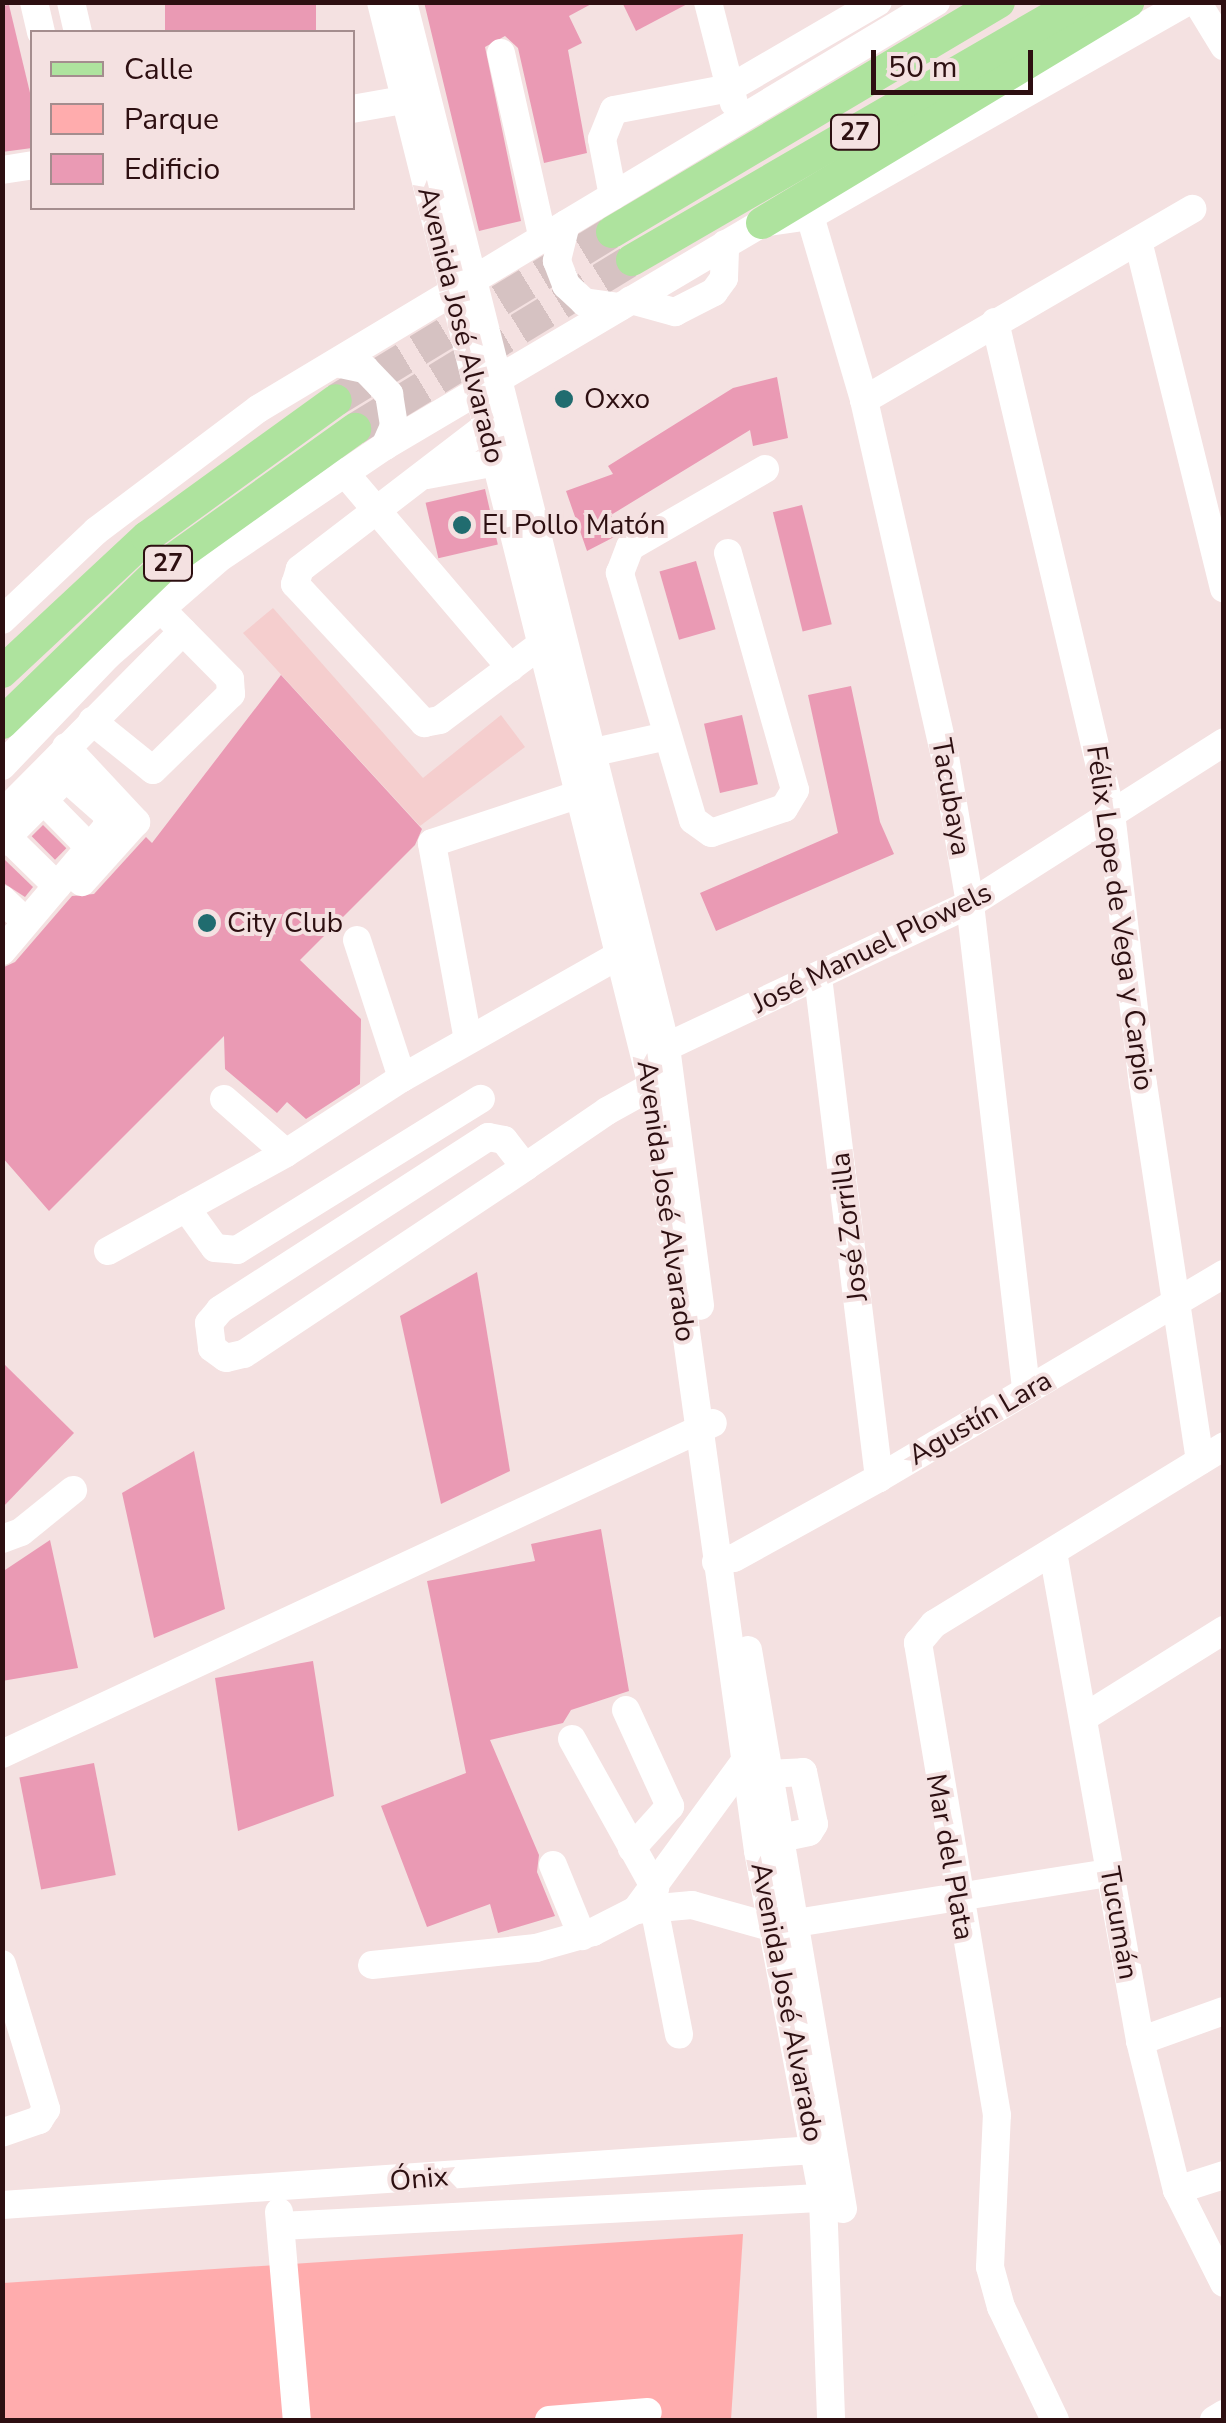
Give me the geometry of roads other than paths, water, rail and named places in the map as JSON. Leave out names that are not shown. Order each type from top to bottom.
[{"type":"main road","name":"27","points":[[612,232],[1000,2]]},
{"type":"main road","name":"27","points":[[632,260],[1078,2]]},
{"type":"main road","points":[[762,222],[1129,2]]},
{"type":"main road","name":"27","points":[[2,672],[147,537],[336,400]]},
{"type":"main road","name":"27","points":[[2,723],[165,566],[355,429]]},
{"type":"street","points":[[34,2],[41,30]]},
{"type":"street","points":[[72,2],[78,30]]},
{"type":"street","name":"Avenida José Alvarado","points":[[382,2],[415,98],[662,1081],[725,1560],[782,1925],[832,2198]]},
{"type":"street","name":"Avenida José Alvarado","points":[[403,2],[415,98]]},
{"type":"street","points":[[708,2],[738,120]]},
{"type":"street","points":[[613,196],[602,139],[614,110],[730,88],[878,2]]},
{"type":"street","points":[[4,612],[167,474],[336,362],[936,2]]},
{"type":"street","points":[[2,766],[160,608],[218,559],[344,472],[486,382],[762,222],[810,216],[1186,2]]},
{"type":"street","points":[[1197,2],[1224,46]]},
{"type":"street","points":[[501,53],[555,232],[557,261],[566,285],[584,302],[626,303]]},
{"type":"street","points":[[355,108],[415,98]]},
{"type":"street","points":[[2,170],[30,166]]},
{"type":"street","points":[[864,400],[1192,209]]},
{"type":"street","name":"Tacubaya","points":[[810,216],[864,400],[946,758],[970,904],[1026,1391]]},
{"type":"street","points":[[1138,241],[1224,589]]},
{"type":"street","name":"Félix Lope de Vega y Carpio","points":[[995,322],[1111,813],[1174,1305],[1212,1454]]},
{"type":"street","points":[[336,362],[365,369],[384,384],[394,415],[385,446]]},
{"type":"street","points":[[495,420],[300,569],[298,592],[424,723],[440,720],[550,638]]},
{"type":"street","points":[[421,476],[505,461]]},
{"type":"street","points":[[728,554],[794,779],[792,801],[722,833],[700,829],[621,587],[622,557],[765,469]]},
{"type":"street","points":[[344,472],[511,668]]},
{"type":"street","points":[[92,722],[153,770],[231,694],[232,683],[160,608]]},
{"type":"street","points":[[4,831],[66,748],[183,632]]},
{"type":"street","name":"Avenida José Alvarado","points":[[550,638],[588,745],[590,790]]},
{"type":"street","points":[[588,745],[664,727]]},
{"type":"street","name":"José Manuel Plowels","points":[[666,1047],[970,904],[1224,742]]},
{"type":"street","points":[[2,960],[137,825],[66,748]]},
{"type":"street","points":[[2,951],[110,823],[106,810],[70,778],[4,831]]},
{"type":"street","points":[[468,1040],[432,843],[590,790]]},
{"type":"street","points":[[43,800],[89,848]]},
{"type":"street","points":[[4,831],[56,886]]},
{"type":"street","points":[[2,899],[26,922]]},
{"type":"street","points":[[357,940],[402,1078]]},
{"type":"street","points":[[108,1251],[286,1153],[402,1078],[631,948]]},
{"type":"street","name":"Avenida José Alvarado","points":[[631,948],[666,1047],[662,1081]]},
{"type":"street","name":"José Zorrilla","points":[[818,977],[879,1478]]},
{"type":"street","points":[[524,1166],[504,1140],[488,1137],[220,1310],[208,1323],[212,1348],[226,1358],[244,1354],[524,1166],[662,1081]]},
{"type":"street","points":[[224,1099],[286,1153]]},
{"type":"street","points":[[186,1208],[215,1248],[238,1250],[480,1099]]},
{"type":"street","name":"Agustín Lara","points":[[725,1560],[879,1478],[1224,1274]]},
{"type":"street","points":[[2,1754],[706,1426]]},
{"type":"street","name":"Mar del Plata","points":[[1054,2420],[994,2289],[988,2247],[997,2115],[956,1900],[918,1644],[934,1624],[1212,1454]]},
{"type":"street","points":[[2,1539],[21,1532],[73,1490]]},
{"type":"street","name":"Tucumán","points":[[1053,1552],[1140,2041],[1177,2190],[1224,2283]]},
{"type":"street","points":[[1083,1718],[1224,1630]]},
{"type":"street","points":[[626,1710],[670,1806],[632,1848]]},
{"type":"street","points":[[572,1739],[632,1848],[679,2035]]},
{"type":"street","points":[[372,1965],[536,1948],[582,1936],[648,1902],[758,1758],[804,1772],[814,1824],[809,1832],[777,1838]]},
{"type":"street","name":"Avenida José Alvarado","points":[[758,1758],[777,1838],[782,1925]]},
{"type":"street","points":[[553,1865],[582,1936]]},
{"type":"street","points":[[648,1902],[692,1905],[782,1925],[1110,1873]]},
{"type":"street","points":[[2,1964],[46,2110],[39,2120],[2,2132]]},
{"type":"street","points":[[1140,2041],[1224,2011]]},
{"type":"street","name":"Ónix","points":[[2,2205],[277,2190],[826,2150]]},
{"type":"street","points":[[1177,2190],[1224,2175]]},
{"type":"street","points":[[277,2190],[297,2420]]},
{"type":"street","points":[[281,2226],[832,2198]]},
{"type":"street","points":[[831,2420],[832,2198]]},
{"type":"street","points":[[832,2198],[847,2420]]},
{"type":"street","points":[[550,2420],[648,2412]]},
{"type":"street","points":[[1214,2420],[1224,2414]]},
{"type":"tunnel","points":[[336,400],[612,232]]},
{"type":"tunnel","points":[[355,429],[632,260]]},
{"type":"place","name":"Oxxo","points":[[564,399]]},
{"type":"place","name":"El Pollo Matón","points":[[462,525]]},
{"type":"place","name":"City Club","points":[[207,923]]}]
